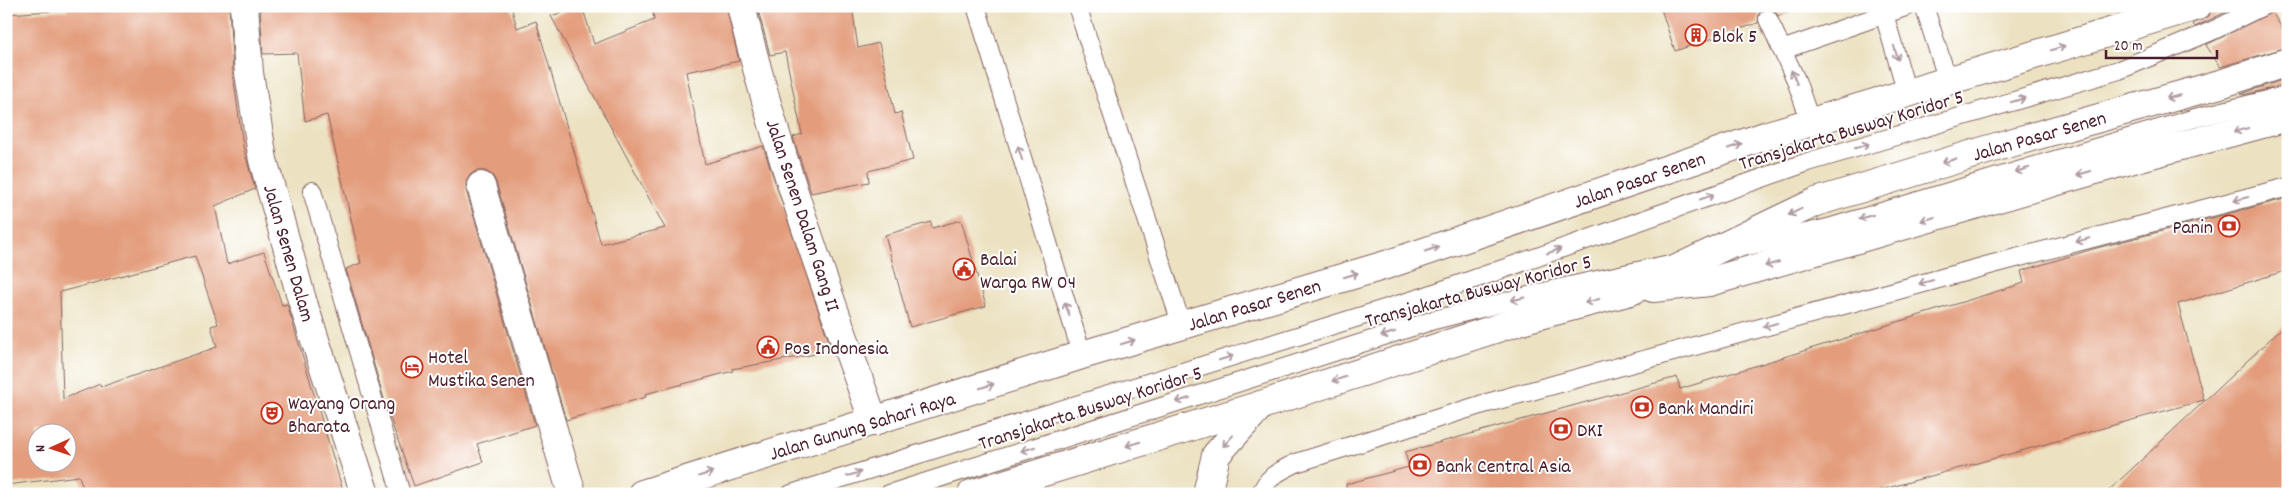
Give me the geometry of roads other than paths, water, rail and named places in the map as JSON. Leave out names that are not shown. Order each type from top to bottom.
[{"type":"main road","name":"Jalan Senen Dalam","points":[[244,6],[249,73],[263,160],[302,300],[365,494]]},
{"type":"main road","name":"Jalan Senen Dalam Gang II","points":[[741,6],[750,44],[817,263],[874,422]]},
{"type":"main road","name":"Jalan Pasar Senen","points":[[1082,355],[1386,265],[1811,122],[2197,6]]},
{"type":"main road","name":"Jalan Pasar Senen","points":[[1631,291],[1816,202],[2003,144],[2220,84],[2288,62]]},
{"type":"main road","name":"Jalan Pasar Senen","points":[[972,494],[1196,425],[1519,321],[1631,291],[1709,282],[2140,157],[2288,117]]},
{"type":"main road","points":[[481,186],[572,494]]},
{"type":"main road","name":"Jalan Gunung Sahari Raya","points":[[642,494],[1082,355]]},
{"type":"main road","points":[[1208,494],[1216,455],[1261,404]]},
{"type":"lane","points":[[976,6],[1082,355]]},
{"type":"lane","points":[[1077,6],[1182,326]]},
{"type":"lane","points":[[1782,50],[1908,6]]},
{"type":"lane","points":[[1924,6],[1948,81]]},
{"type":"lane","name":"Transjakarta Busway Koridor 5","points":[[791,494],[1426,296],[1808,162],[2118,70],[2214,30],[2263,6]]},
{"type":"lane","points":[[1884,14],[1907,93]]},
{"type":"lane","points":[[1768,20],[1796,80],[1811,122]]},
{"type":"lane","name":"Transjakarta Busway Koridor 5","points":[[888,494],[1434,320],[1556,289],[1828,228],[2195,118],[2288,95]]},
{"type":"lane","points":[[1262,494],[1265,483],[1274,474],[1296,463],[1480,405],[1993,264],[2288,187]]},
{"type":"lane","points":[[312,191],[401,494]]},
{"type":"place","name":"Blok 5","points":[[1696,35]]},
{"type":"place","name":"Panin","points":[[2229,226]]},
{"type":"place","name":"Balai Warga RW 04","points":[[964,269]]},
{"type":"place","name":"Pos Indonesia","points":[[768,347]]},
{"type":"place","name":"Hotel Mustika Senen","points":[[412,367]]},
{"type":"place","name":"Bank Mandiri","points":[[1642,407]]},
{"type":"place","name":"Wayang Orang Bharata","points":[[272,413]]},
{"type":"place","name":"DKI","points":[[1561,429]]},
{"type":"place","name":"Bank Central Asia","points":[[1420,465]]}]
